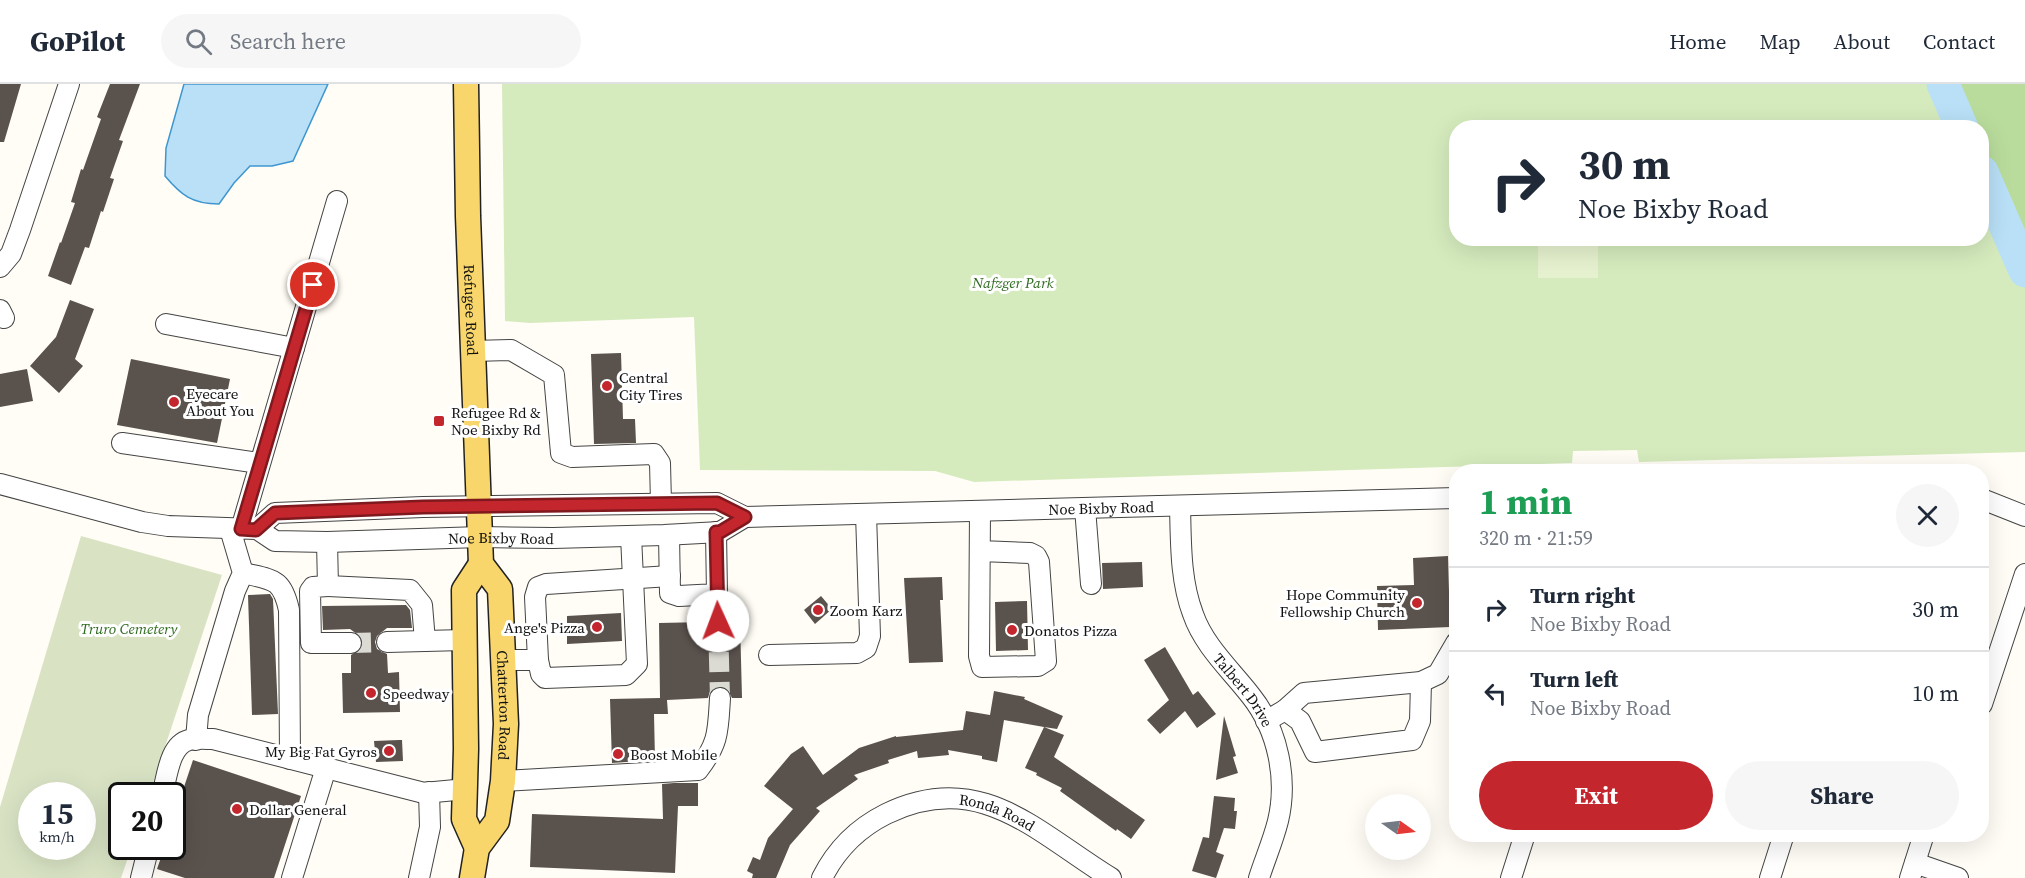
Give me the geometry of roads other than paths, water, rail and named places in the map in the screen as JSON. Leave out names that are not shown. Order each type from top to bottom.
[{"type":"main road","name":"Refugee Road","points":[[466,84],[472,351],[480,537]]},
{"type":"main road","points":[[477,848],[464,819],[466,789],[464,590],[481,564],[480,537]]},
{"type":"main road","name":"Chatterton Road","points":[[472,878],[477,848],[497,821],[503,781],[506,724],[500,589],[481,564]]},
{"type":"street","points":[[0,267],[11,254],[69,84]]},
{"type":"street","points":[[196,740],[198,715],[235,591],[243,573],[242,529],[259,463],[337,201]]},
{"type":"street","points":[[166,324],[294,348]]},
{"type":"street","points":[[472,351],[511,350],[554,375],[561,453],[572,457],[654,454],[660,463],[662,504]]},
{"type":"street","points":[[122,443],[259,463]]},
{"type":"street","name":"Noe Bixby Road","points":[[0,484],[142,522],[168,526],[242,529],[275,541],[669,535],[720,532],[745,517]]},
{"type":"street","name":"Noe Bixby Road","points":[[242,529],[275,513],[478,506],[717,503],[745,517],[1449,498]]},
{"type":"street","points":[[1989,503],[2025,516]]},
{"type":"street","name":"Talbert Drive","points":[[1180,506],[1184,585],[1193,616],[1209,645],[1252,697],[1274,738],[1280,761],[1282,784],[1278,820],[1259,878]]},
{"type":"street","points":[[1084,508],[1091,584]]},
{"type":"street","points":[[980,512],[979,657],[982,667],[1038,666],[1046,661],[1039,562],[1036,556],[1030,553],[980,551]]},
{"type":"street","points":[[769,655],[857,653],[866,648],[870,636],[866,514]]},
{"type":"street","points":[[716,532],[718,621]]},
{"type":"street","points":[[669,535],[670,592],[680,596],[717,594]]},
{"type":"street","points":[[632,536],[634,578],[637,664],[626,675],[545,678],[541,674],[538,660],[535,597],[538,587],[546,584],[634,578],[670,576]]},
{"type":"street","points":[[327,542],[328,586]]},
{"type":"street","points":[[243,573],[269,579],[280,585],[289,610],[290,759]]},
{"type":"street","points":[[1989,683],[2025,574]]},
{"type":"street","points":[[351,643],[310,643],[310,591],[313,587],[410,590],[422,605],[425,641]]},
{"type":"street","points":[[387,642],[464,640]]},
{"type":"street","points":[[1266,721],[1285,710],[1304,693],[1421,682],[1438,674],[1449,656]]},
{"type":"street","points":[[504,660],[538,660]]},
{"type":"street","points":[[1285,710],[1300,721],[1315,752],[1413,740],[1420,721],[1421,682]]},
{"type":"street","points":[[503,781],[698,770],[710,754],[717,738],[720,698]]},
{"type":"street","points":[[165,782],[171,761],[179,745],[189,740],[213,739],[423,793],[466,789]]},
{"type":"street","points":[[292,878],[326,768]]},
{"type":"street","points":[[419,878],[430,827],[429,792]]},
{"type":"street","name":"Ronda Road","points":[[822,878],[837,853],[872,821],[897,808],[923,800],[952,798],[979,801],[1001,808],[1030,823],[1111,878]]},
{"type":"street","points":[[1511,878],[1522,842]]},
{"type":"street","points":[[1770,878],[1781,842]]},
{"type":"street","points":[[1921,842],[1912,871],[1958,878]]},
{"type":"street","points":[[141,878],[146,860]]},
{"type":"water","points":[[184,84],[328,84],[293,161],[272,166],[250,166],[219,204],[210,204],[188,197],[165,176],[166,148]]},
{"type":"waterway","points":[[1943,84],[1959,120]]},
{"type":"waterway","points":[[1989,188],[2025,271]]},
{"type":"tunnel","points":[[718,622],[720,698]]},
{"type":"tunnel","points":[[351,643],[387,642]]},
{"type":"place","name":"Central City Tires","points":[[607,386]]},
{"type":"place","name":"Eyecare About You","points":[[174,402]]},
{"type":"place","name":"Refugee Rd & Noe Bixby Rd","points":[[439,421]]},
{"type":"place","name":"Hope Community Fellowship Church","points":[[1417,603]]},
{"type":"place","name":"Zoom Karz","points":[[818,610]]},
{"type":"place","name":"Ange's Pizza","points":[[597,627]]},
{"type":"place","name":"Donatos Pizza","points":[[1012,630]]},
{"type":"place","name":"Speedway","points":[[371,693]]},
{"type":"place","name":"My Big Fat Gyros","points":[[389,751]]},
{"type":"place","name":"Boost Mobile","points":[[618,754]]},
{"type":"place","name":"Dollar General","points":[[237,809]]},
{"type":"park label","name":"Nafzger Park","points":[[1013,282]]},
{"type":"park label","name":"Truro Cemetery","points":[[129,628]]}]
